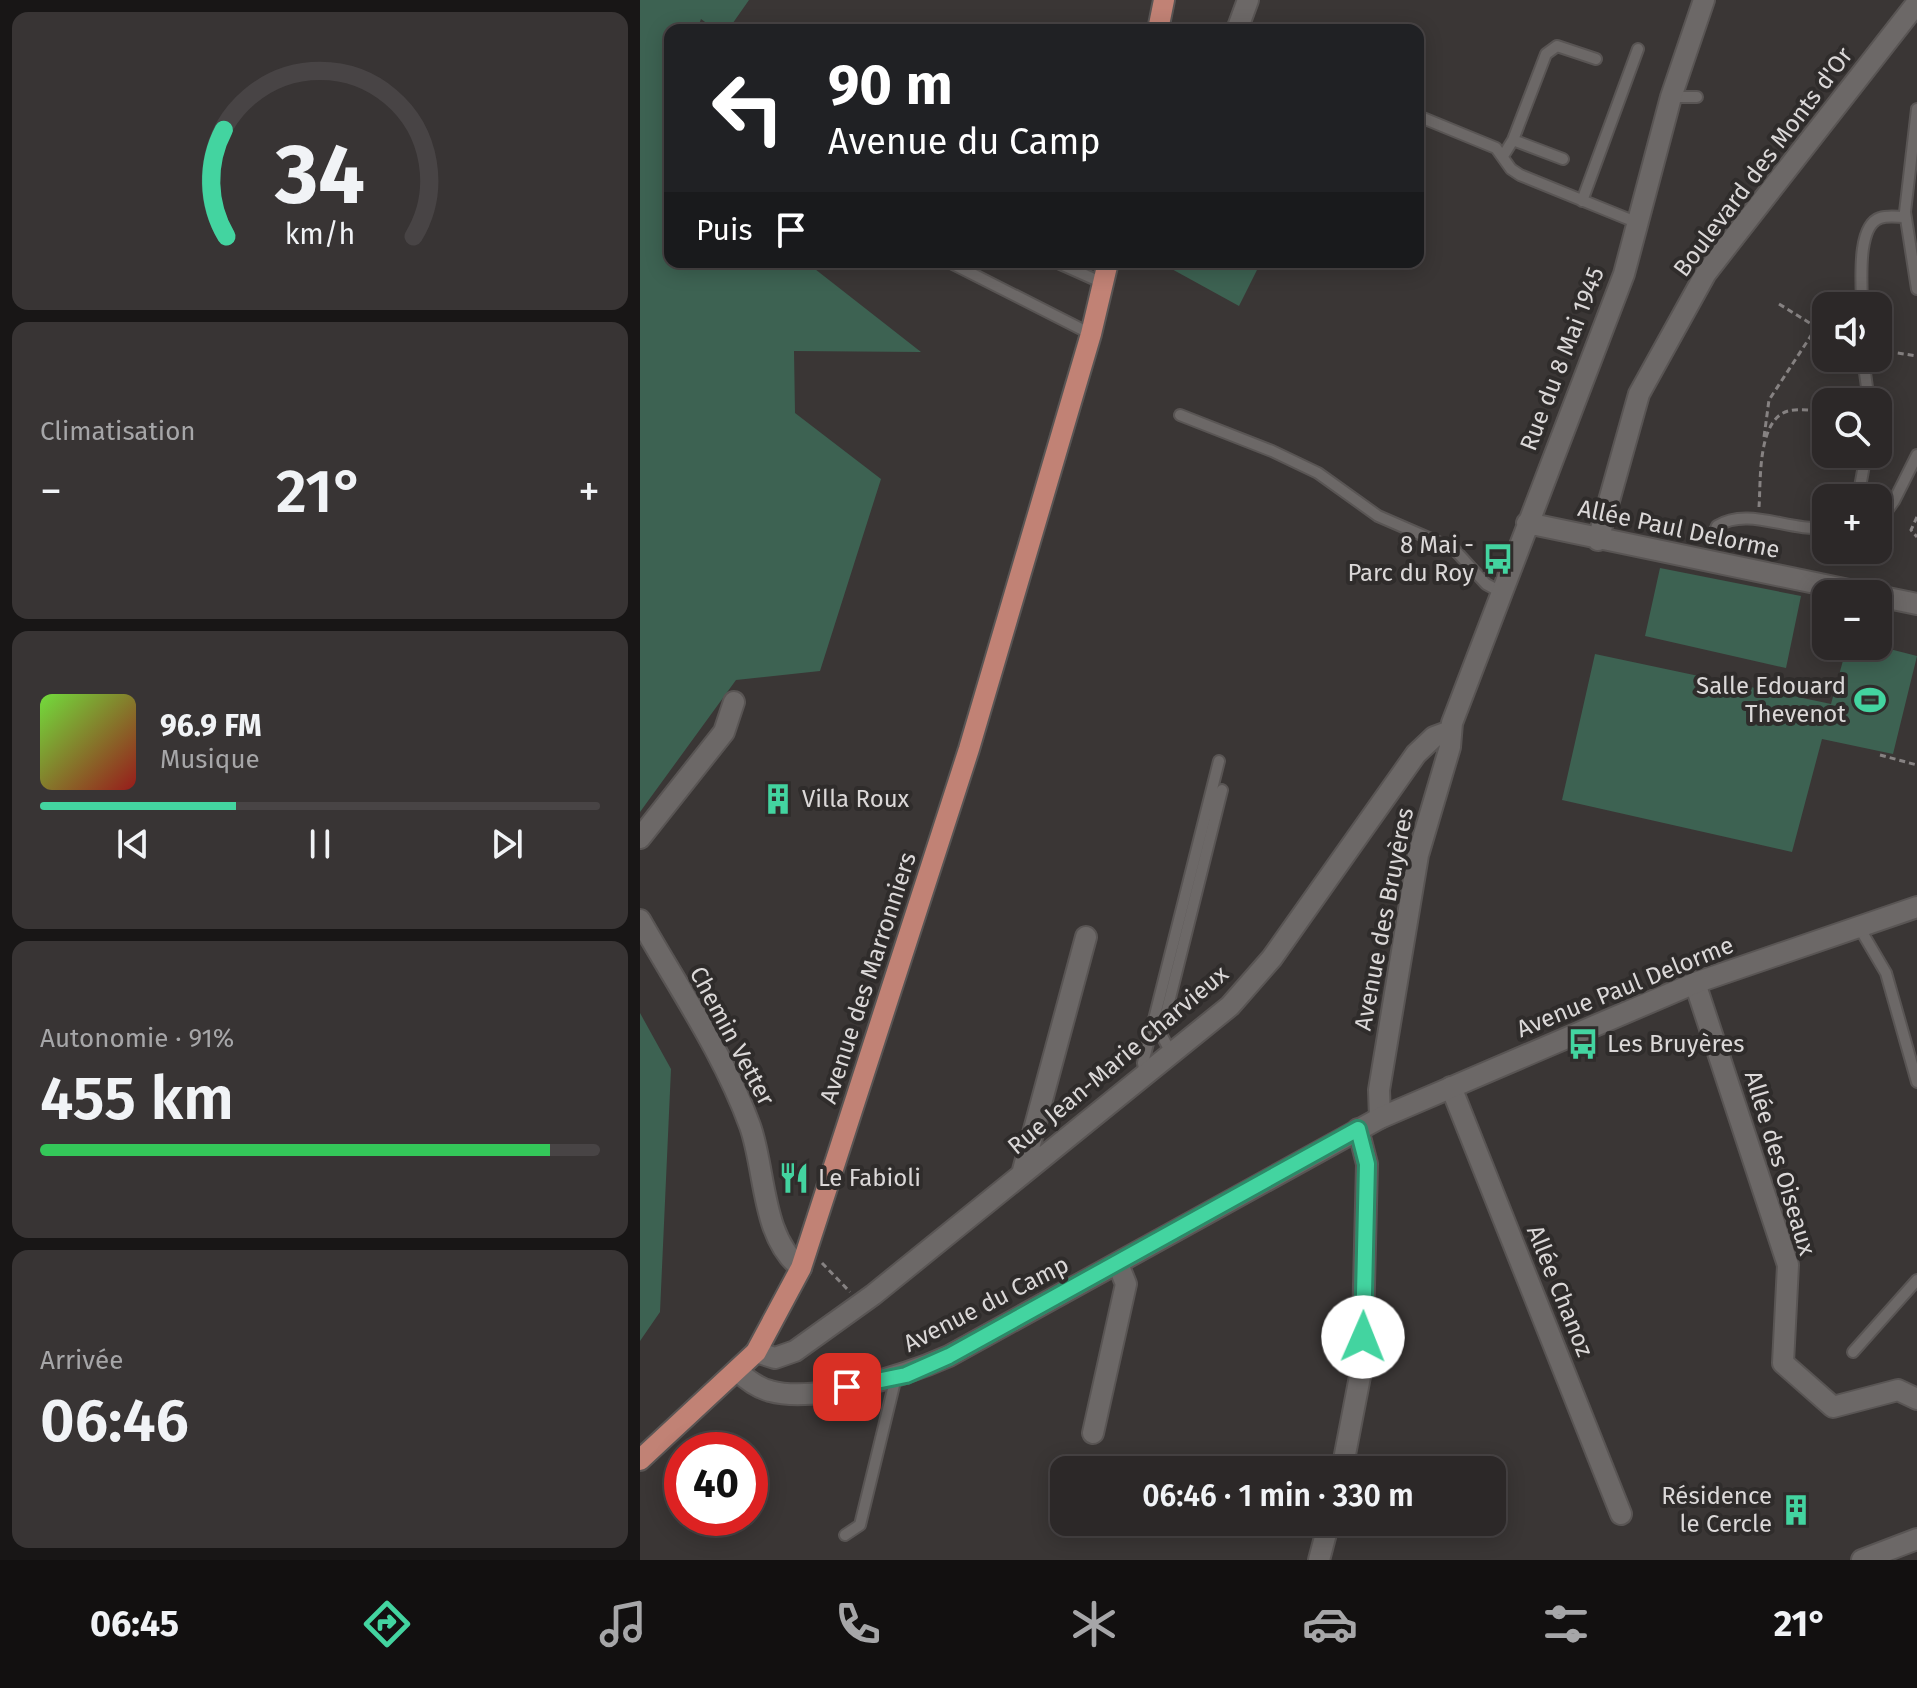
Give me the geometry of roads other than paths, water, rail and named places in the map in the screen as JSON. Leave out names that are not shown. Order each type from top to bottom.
[{"type":"main road","points":[[1159,24],[1164,0]]},
{"type":"main road","name":"Avenue des Marronniers","points":[[738,1372],[756,1352],[809,1263],[969,749],[1091,334],[1107,268]]},
{"type":"main road","points":[[640,1460],[738,1372]]},
{"type":"street","points":[[1239,24],[1248,0]]},
{"type":"street","name":"Rue du 8 Mai 1945","points":[[1450,731],[1624,274],[1671,97],[1704,0]]},
{"type":"street","name":"Boulevard des Monts d'Or","points":[[1598,540],[1639,394],[1706,273],[1917,3]]},
{"type":"street","name":"Allée Paul Delorme","points":[[1527,523],[1812,583]]},
{"type":"street","points":[[1892,599],[1917,604]]},
{"type":"street","points":[[640,838],[724,732],[734,702]]},
{"type":"street","name":"Rue Jean-Marie Charvieux","points":[[756,1352],[775,1358],[795,1351],[873,1295],[1230,1006],[1272,958],[1416,754],[1434,737],[1450,731]]},
{"type":"street","name":"Avenue des Bruyères","points":[[1380,1118],[1379,1090],[1418,855],[1450,747],[1450,731]]},
{"type":"street","name":"Avenue Paul Delorme","points":[[1358,1129],[1695,983],[1917,907]]},
{"type":"street","name":"Chemin Vetter","points":[[640,920],[732,1083],[751,1128],[779,1244],[809,1263]]},
{"type":"street","points":[[1022,1174],[1086,937]]},
{"type":"street","name":"Allée des Oiseaux","points":[[1695,983],[1788,1265],[1783,1363],[1833,1407],[1898,1390],[1917,1399]]},
{"type":"street","name":"Allée Chanoz","points":[[1451,1087],[1621,1514]]},
{"type":"street","points":[[1345,1456],[1362,1366],[1367,1164],[1358,1129]]},
{"type":"street","name":"Avenue du Camp","points":[[738,1372],[770,1391],[794,1393],[896,1377],[949,1356],[1358,1129]]},
{"type":"street","points":[[1093,1433],[1126,1284],[1118,1264]]},
{"type":"street","points":[[1319,1560],[1325,1536]]},
{"type":"street","points":[[1862,1560],[1917,1539]]},
{"type":"lane","points":[[1503,156],[1513,140],[1546,54],[1557,46],[1596,59]]},
{"type":"lane","points":[[1582,201],[1638,49]]},
{"type":"lane","points":[[1671,97],[1697,97]]},
{"type":"lane","points":[[1917,109],[1905,217],[1917,289]]},
{"type":"lane","points":[[1424,118],[1496,148],[1511,169],[1520,175],[1638,223]]},
{"type":"lane","points":[[1513,140],[1563,159]]},
{"type":"lane","points":[[1863,292],[1865,236],[1871,222],[1882,217],[1905,217]]},
{"type":"lane","points":[[961,268],[1091,334]]},
{"type":"lane","points":[[1069,268],[1103,283]]},
{"type":"lane","points":[[1180,415],[1272,451],[1318,473],[1378,516],[1454,549],[1486,584],[1501,592]]},
{"type":"lane","points":[[1892,504],[1917,455]]},
{"type":"lane","points":[[1711,539],[1717,526],[1725,520],[1758,521],[1812,530]]},
{"type":"lane","points":[[1145,1074],[1143,1063],[1219,761]]},
{"type":"lane","points":[[1171,1053],[1161,1034],[1222,790]]},
{"type":"lane","points":[[1859,927],[1886,973],[1917,1082]]},
{"type":"lane","points":[[1853,1352],[1917,1280]]},
{"type":"lane","points":[[845,1535],[860,1525],[896,1377]]},
{"type":"place","name":"8 Mai - Parc du Roy","points":[[1498,559]]},
{"type":"place","name":"Salle Edouard Thevenot","points":[[1870,700]]},
{"type":"place","name":"Villa Roux","points":[[778,799]]},
{"type":"place","name":"Les Bruyères","points":[[1583,1044]]},
{"type":"place","name":"Le Fabioli","points":[[794,1178]]},
{"type":"place","name":"Résidence le Cercle","points":[[1796,1510]]}]
